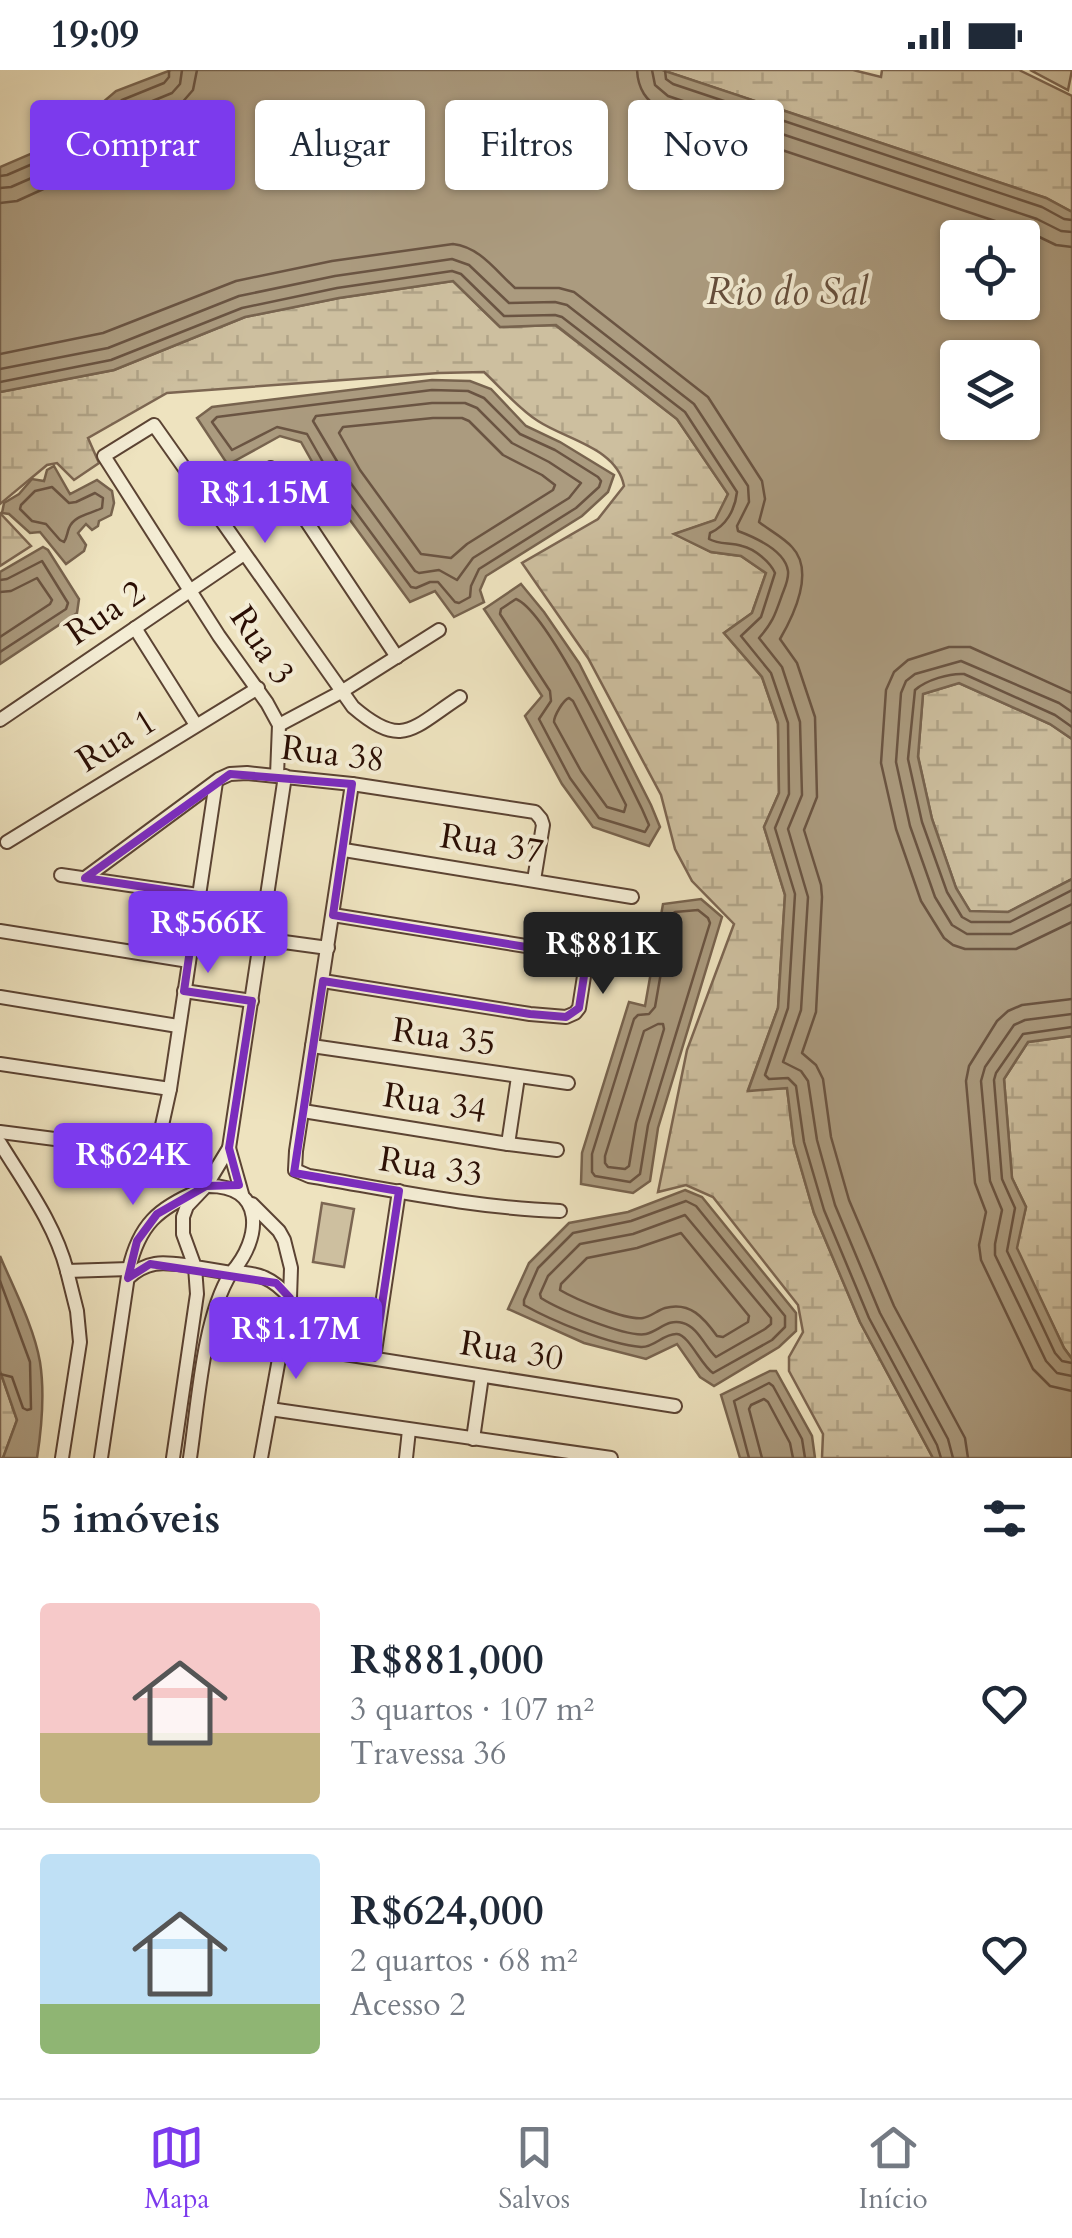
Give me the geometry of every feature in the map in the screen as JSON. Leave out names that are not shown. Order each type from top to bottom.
[{"type":"street","name":"Rua 3","points":[[229,1148],[262,939],[281,776],[279,725],[104,456],[154,425],[244,554]]},
{"type":"street","points":[[271,468],[397,657]]},
{"type":"street","name":"Rua 2","points":[[0,720],[244,554]]},
{"type":"street","points":[[244,554],[340,692],[363,716],[387,731],[397,732],[411,729],[460,697]]},
{"type":"street","points":[[135,628],[196,726]]},
{"type":"street","points":[[279,725],[440,630]]},
{"type":"street","name":"Rua 1","points":[[7,842],[258,688]]},
{"type":"street","name":"Rua 38","points":[[86,878],[216,782],[237,774],[352,784],[535,812],[543,828],[534,880]]},
{"type":"street","points":[[0,1132],[155,1150],[170,1089],[216,782]]},
{"type":"street","points":[[302,1111],[352,784]]},
{"type":"street","name":"Rua 37","points":[[344,850],[632,897]]},
{"type":"street","points":[[61,875],[198,895]]},
{"type":"street","points":[[333,915],[638,964]]},
{"type":"street","points":[[0,931],[189,961]]},
{"type":"street","points":[[262,939],[328,948]]},
{"type":"street","points":[[323,981],[564,1017],[575,1013],[579,1006],[587,957]]},
{"type":"street","points":[[184,991],[252,1000]]},
{"type":"street","points":[[0,997],[178,1026]]},
{"type":"street","name":"Rua 35","points":[[312,1046],[568,1083]]},
{"type":"street","points":[[0,1064],[170,1089]]},
{"type":"street","points":[[508,1144],[518,1077]]},
{"type":"street","name":"Rua 34","points":[[302,1111],[557,1150]]},
{"type":"street","name":"Rua 33","points":[[302,1111],[295,1170],[303,1174],[498,1207],[560,1211]]},
{"type":"street","points":[[0,1143],[54,1232],[79,1326],[80,1342],[62,1458]]},
{"type":"street","points":[[173,1458],[197,1305],[194,1266],[184,1242],[183,1217],[229,1148]]},
{"type":"street","points":[[190,1458],[210,1329],[223,1287],[251,1240],[254,1225],[229,1148]]},
{"type":"street","points":[[101,1458],[137,1241],[149,1221],[171,1204],[204,1188],[223,1186],[242,1195],[278,1231],[287,1245],[291,1268],[290,1298],[261,1458]]},
{"type":"street","points":[[374,1358],[399,1191]]},
{"type":"street","points":[[66,1272],[129,1274],[150,1264],[194,1266],[266,1276],[290,1298]]},
{"type":"street","name":"Rua 30","points":[[281,1344],[675,1406]]},
{"type":"street","points":[[473,1439],[482,1376]]},
{"type":"street","points":[[270,1410],[473,1439],[535,1453],[611,1458]]},
{"type":"street","points":[[406,1458],[410,1430]]},
{"type":"highlighted area","points":[[230,774],[352,784],[333,915],[587,957],[579,1008],[566,1017],[323,981],[294,1173],[399,1191],[374,1358],[281,1344],[290,1298],[276,1283],[150,1264],[128,1278],[137,1241],[157,1214],[206,1186],[239,1185],[229,1148],[252,1001],[184,991],[198,895],[85,878]]},
{"type":"green space","points":[[662,70],[853,70],[881,77],[882,70],[1019,70],[1072,96],[1072,212],[1046,198],[784,111],[784,100],[752,100]]},
{"type":"green space","points":[[1030,70],[1072,70],[1068,90]]},
{"type":"green space","points":[[453,281],[500,327],[555,325],[677,419],[728,494],[716,520],[675,534],[711,552],[741,556],[766,573],[752,613],[724,633],[762,677],[778,724],[779,793],[764,827],[785,895],[778,1008],[748,1090],[787,1088],[794,1144],[814,1213],[860,1322],[933,1458],[822,1458],[823,1434],[789,1371],[789,1357],[803,1332],[798,1305],[713,1197],[686,1185],[658,1192],[687,1050],[734,924],[692,881],[675,849],[661,795],[588,658],[522,563],[598,519],[624,486],[612,462],[531,416],[484,372],[439,373],[167,393],[88,438],[99,463],[74,480],[57,463],[47,465],[0,504],[0,392],[114,370],[245,317]]},
{"type":"green space","points":[[0,513],[31,546],[0,566]]},
{"type":"green space","points":[[959,683],[1050,724],[1072,739],[1072,879],[1008,912],[970,912],[956,888],[932,819],[918,756],[923,694]]},
{"type":"green space","points":[[1072,1036],[1072,1359],[1016,1248],[1026,1207],[1012,1178],[1004,1079],[1028,1042]]},
{"type":"green space","points":[[322,1203],[354,1209],[344,1267],[313,1262]]},
{"type":"green space","points":[[0,1371],[17,1420],[3,1458],[0,1458]]},
{"type":"water","name":"Rio do Sal","points":[[171,70],[662,70],[752,100],[628,100],[628,190],[784,190],[784,111],[1046,198],[1072,212],[1072,739],[1050,724],[959,683],[923,694],[918,757],[932,819],[956,888],[970,911],[1008,912],[1072,879],[1072,1036],[1028,1042],[1004,1079],[1012,1178],[1026,1207],[1017,1248],[1072,1359],[1072,1458],[933,1458],[860,1322],[814,1213],[794,1144],[787,1088],[748,1091],[778,1008],[785,895],[764,827],[779,793],[778,723],[762,677],[724,633],[752,613],[766,573],[741,556],[711,552],[674,534],[715,520],[728,494],[677,419],[556,325],[500,327],[453,281],[245,317],[114,370],[0,392],[0,167],[30,154],[30,190],[235,190],[235,100],[105,100],[116,91]]},
{"type":"water","points":[[432,380],[470,381],[491,389],[526,426],[614,475],[608,492],[582,516],[486,576],[480,590],[484,602],[454,617],[435,591],[410,602],[328,490],[301,442],[280,436],[231,463],[226,462],[197,418],[212,407]]},
{"type":"water","points":[[54,466],[70,494],[97,480],[112,491],[114,503],[111,515],[99,521],[98,526],[92,530],[86,524],[78,533],[86,545],[84,551],[66,564],[40,532],[30,533],[9,514],[2,513],[4,503],[32,479],[44,481],[47,470]]},
{"type":"water","points":[[43,547],[79,599],[77,613],[0,664],[0,572]]},
{"type":"water","points":[[521,584],[579,663],[651,805],[660,827],[649,846],[593,827],[562,784],[525,716],[542,696],[484,609]]},
{"type":"water","points":[[701,899],[722,917],[658,1128],[650,1181],[633,1193],[581,1184],[582,1153],[629,1002],[645,1006],[663,904]]},
{"type":"water","points":[[685,1190],[702,1197],[796,1313],[796,1331],[779,1347],[714,1386],[700,1377],[677,1344],[646,1359],[584,1343],[508,1309],[529,1263],[569,1223],[628,1212]]},
{"type":"water","points":[[0,1256],[40,1362],[42,1410],[37,1458],[3,1458],[17,1420],[0,1371]]},
{"type":"water","points":[[776,1371],[812,1436],[815,1458],[740,1458],[721,1395]]}]
